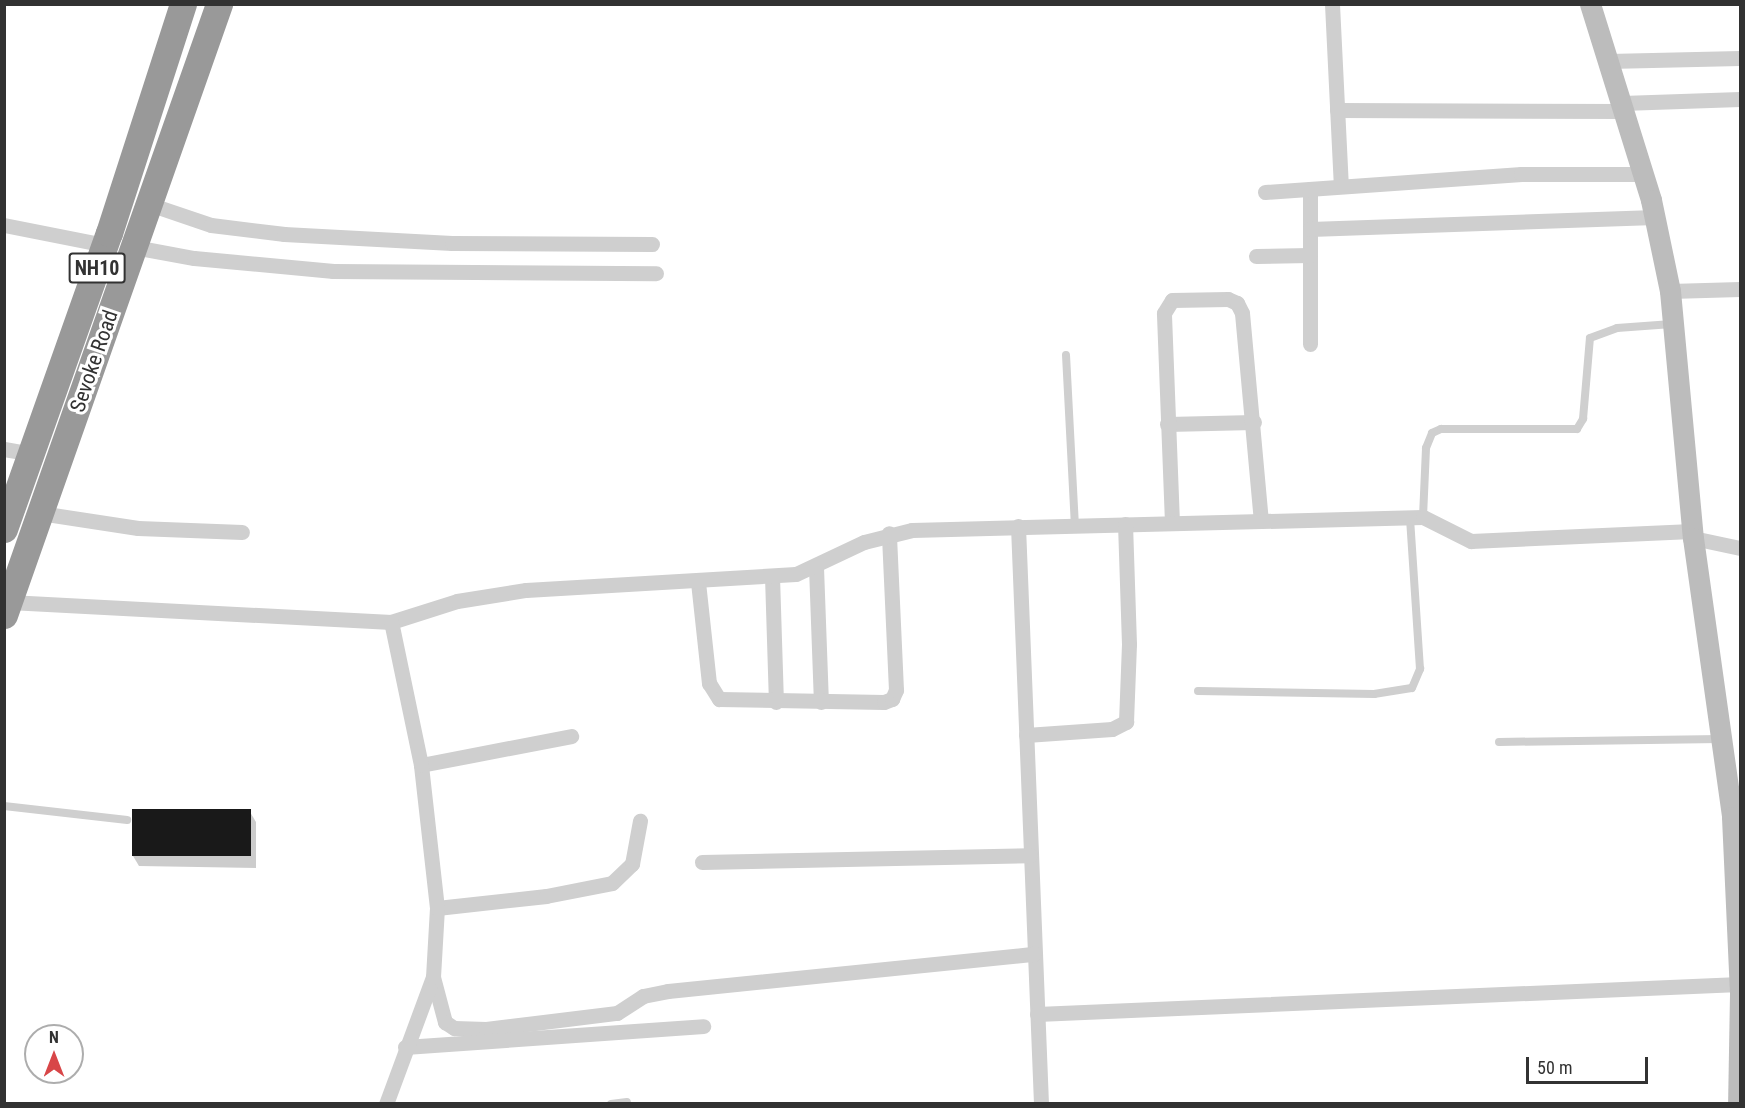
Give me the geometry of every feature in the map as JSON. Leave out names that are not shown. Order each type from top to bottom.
[{"type":"highway","name":"Sevoke Road","points":[[4,529],[105,245],[183,4]]},
{"type":"highway","name":"Sevoke Road","points":[[7,609],[219,4]]},
{"type":"street","points":[[1332,4],[1341,186]]},
{"type":"street","points":[[1590,4],[1655,217],[1670,291],[1693,535],[1737,843],[1740,990],[1738,1104]]},
{"type":"street","points":[[1608,61],[1740,58]]},
{"type":"street","points":[[1337,110],[1623,107],[1740,99]]},
{"type":"street","points":[[1265,192],[1521,174],[1643,174]]},
{"type":"street","points":[[1310,189],[1310,344]]},
{"type":"street","points":[[149,204],[212,225],[284,234],[452,243],[652,244]]},
{"type":"street","points":[[1310,229],[1655,217]]},
{"type":"street","points":[[4,225],[105,245]]},
{"type":"street","points":[[134,247],[194,258],[333,271],[656,273]]},
{"type":"street","points":[[1256,256],[1310,255]]},
{"type":"street","points":[[1670,291],[1740,290]]},
{"type":"street","points":[[1172,523],[1164,313],[1172,300],[1228,299],[1237,303],[1246,332],[1262,520]]},
{"type":"street","points":[[1167,424],[1254,422]]},
{"type":"street","points":[[4,449],[31,454]]},
{"type":"street","points":[[40,513],[138,528],[242,532]]},
{"type":"street","points":[[7,609],[391,622],[456,601],[526,590],[772,576],[816,567],[889,533],[1018,526],[1416,517],[1471,541],[1693,535],[1740,548]]},
{"type":"street","points":[[1026,735],[1112,729],[1126,722],[1129,644],[1125,524]]},
{"type":"street","points":[[1018,526],[1041,1104]]},
{"type":"street","points":[[698,582],[712,693],[728,702],[884,702],[895,696],[889,533]]},
{"type":"street","points":[[816,567],[821,702]]},
{"type":"street","points":[[772,576],[776,702]]},
{"type":"street","points":[[391,622],[421,765],[437,908],[434,977],[445,1022],[454,1028],[486,1029],[617,1013],[644,996],[668,991],[1034,954]]},
{"type":"street","points":[[421,765],[571,736]]},
{"type":"street","points":[[437,908],[546,896],[612,883],[632,864],[640,821]]},
{"type":"street","points":[[702,862],[1030,855]]},
{"type":"street","points":[[386,1104],[405,1047],[434,977]]},
{"type":"street","points":[[1037,1014],[1740,990]]},
{"type":"street","points":[[405,1047],[703,1026]]},
{"type":"lane","points":[[1198,691],[1374,694],[1412,688],[1420,669],[1416,517],[1426,448],[1432,433],[1441,429],[1577,429],[1583,419],[1590,338],[1617,328],[1673,323]]},
{"type":"lane","points":[[1066,355],[1075,525]]},
{"type":"lane","points":[[1498,742],[1721,739]]},
{"type":"lane","points":[[4,806],[127,819]]},
{"type":"lane","points":[[611,1104],[627,1102]]},
{"type":"building","points":[[132,809],[251,809],[251,856],[132,856]]}]
